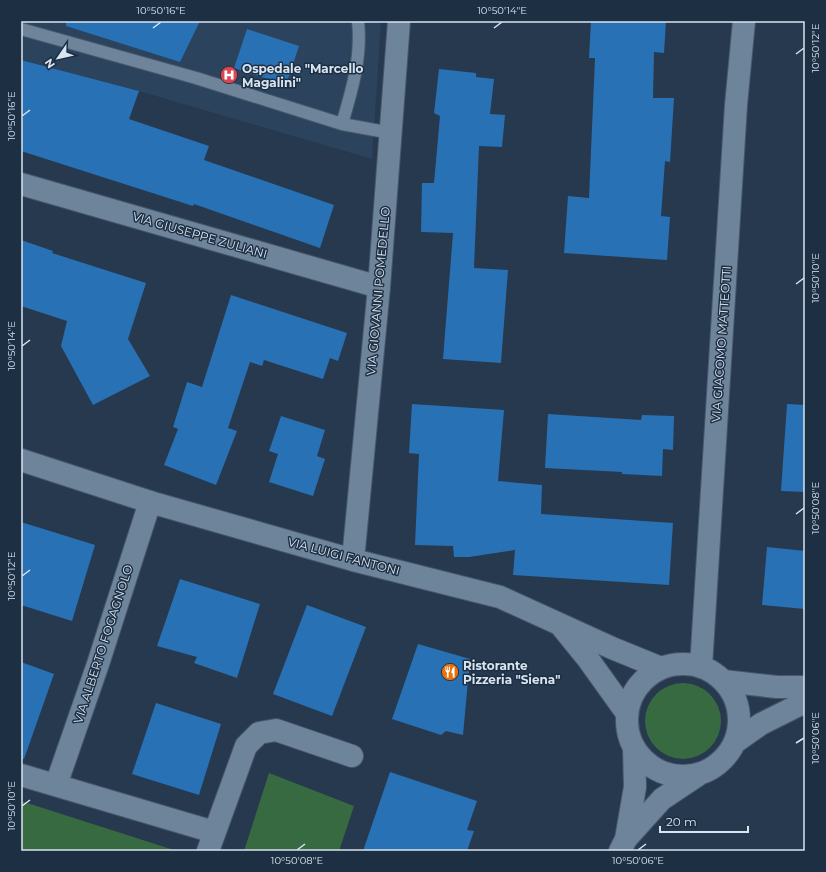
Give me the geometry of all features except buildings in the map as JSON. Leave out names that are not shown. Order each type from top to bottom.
[{"type":"street","name":"VIA GIOVANNI POMEDELLO","points":[[354,560],[379,287],[399,21]]},
{"type":"street","name":"VIA GIACOMO MATTEOTTI","points":[[701,667],[736,105],[744,21]]},
{"type":"street","name":"VIA GIUSEPPE ZULIANI","points":[[21,184],[379,287]]},
{"type":"street","name":"VIA LUIGI FANTONI","points":[[21,460],[150,502],[354,560],[500,597],[559,624],[588,659],[626,712]]},
{"type":"street","name":"VIA ALBERTO FOGAGNOLO","points":[[56,785],[98,664],[150,502]]},
{"type":"street","points":[[559,624],[661,668]]},
{"type":"street","points":[[623,845],[662,799],[699,774],[713,768],[726,756],[734,743],[739,727],[738,710],[733,695],[723,681],[713,672],[701,667],[688,664],[674,664],[661,668],[645,678],[633,693],[626,712],[627,731],[634,748],[645,763],[662,773],[680,777],[699,774]]},
{"type":"street","points":[[723,681],[777,687],[805,687]]},
{"type":"street","points":[[734,743],[761,724],[805,702]]},
{"type":"street","points":[[21,775],[56,785],[211,841],[246,746],[258,732],[276,730],[352,756]]},
{"type":"street","points":[[623,845],[635,787],[634,748]]},
{"type":"lane","points":[[342,124],[353,87],[358,60],[358,21]]},
{"type":"lane","points":[[21,29],[196,78],[342,124],[391,133]]},
{"type":"shaded area","name":"Ospedale \"Marcello Magalini\"","points":[[21,21],[381,21],[372,159],[139,91],[21,60]]},
{"type":"green space","points":[[683,683],[697,686],[710,694],[718,707],[721,721],[718,735],[710,748],[697,756],[683,759],[669,756],[656,748],[648,735],[645,721],[648,707],[656,694],[669,686]]},
{"type":"green space","points":[[269,773],[354,806],[339,851],[244,851]]},
{"type":"green space","points":[[21,801],[177,851],[21,851]]},
{"type":"place","name":"Ospedale \"Marcello Magalini\"","points":[[229,75]]},
{"type":"place","name":"Ristorante Pizzeria \"Siena\"","points":[[450,672]]}]
